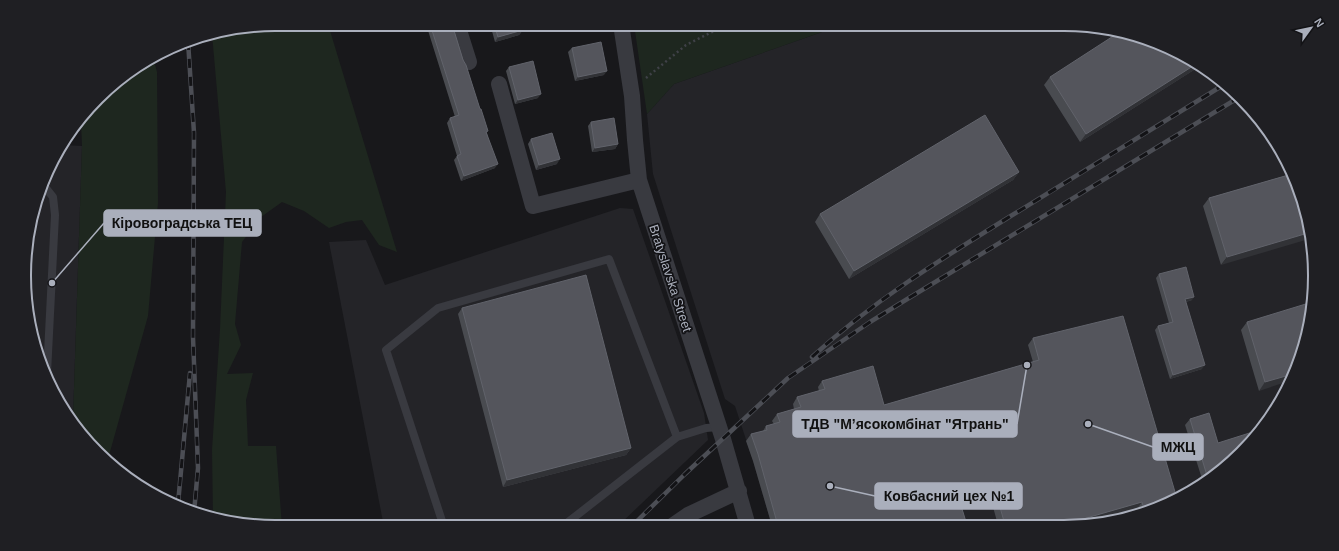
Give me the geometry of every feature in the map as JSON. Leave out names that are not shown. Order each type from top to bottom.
[{"type":"street","points":[[459,31],[469,62]]},
{"type":"street","name":"Bratyslavska Street","points":[[622,31],[632,96],[639,180],[719,427],[746,520]]},
{"type":"street","points":[[499,84],[533,206],[639,180]]},
{"type":"street","points":[[690,520],[739,491]]},
{"type":"lane","points":[[47,190],[53,197],[55,215],[48,363]]},
{"type":"lane","points":[[442,520],[386,350],[438,308],[609,259],[677,437]]},
{"type":"lane","points":[[572,520],[677,437],[706,428],[719,427]]},
{"type":"path","points":[[632,96],[644,81],[686,45],[714,31]]},
{"type":"shaded area","points":[[276,31],[330,31],[397,252],[379,245],[362,220],[346,222],[329,228],[304,211],[282,202],[261,217],[242,242],[235,324],[241,345],[227,374],[253,373],[246,400],[248,446],[276,446],[281,520],[244,518],[213,512],[212,450],[220,329],[226,192],[212,39],[244,33]]},
{"type":"shaded area","points":[[635,31],[825,31],[674,84],[647,114]]},
{"type":"shaded area","points":[[825,31],[1064,31],[1095,33],[1127,39],[1172,56],[1199,72],[1225,92],[1247,114],[1275,153],[1283,167],[1295,197],[1300,212],[1306,244],[1308,276],[1306,307],[1300,339],[1283,384],[1267,411],[1247,437],[1225,459],[1199,479],[1172,495],[1127,512],[1095,518],[1064,520],[770,520],[735,406],[725,399],[653,174],[647,114],[674,84]]},
{"type":"shaded area","points":[[155,63],[157,72],[158,203],[148,316],[109,454],[92,437],[73,413],[82,146],[81,128],[92,114],[114,92],[140,72]]},
{"type":"shaded area","points":[[69,145],[82,146],[73,413],[56,384],[39,339],[33,307],[31,276],[33,244],[39,212],[44,197],[56,167]]},
{"type":"shaded area","points":[[620,208],[633,209],[704,413],[708,440],[624,520],[383,520],[329,242],[366,240],[385,285]]},
{"type":"building","points":[[432,31],[454,31],[488,131],[486,132],[498,164],[464,176],[457,156],[461,154],[450,118],[459,115]]},
{"type":"building","points":[[496,31],[519,31],[498,37]]},
{"type":"building","points":[[1113,36],[1142,44],[1172,56],[1191,67],[1086,134],[1050,77]]},
{"type":"building","points":[[601,42],[607,71],[578,77],[572,48]]},
{"type":"building","points":[[533,61],[541,94],[518,100],[509,67]]},
{"type":"building","points":[[985,115],[1019,172],[854,271],[820,214]]},
{"type":"building","points":[[614,118],[618,144],[595,148],[591,122]]},
{"type":"building","points":[[552,133],[560,159],[539,165],[531,139]]},
{"type":"building","points":[[1286,176],[1300,212],[1304,234],[1227,257],[1209,198]]},
{"type":"building","points":[[1186,267],[1194,297],[1185,299],[1205,365],[1173,375],[1158,326],[1173,322],[1159,274]]},
{"type":"building","points":[[586,275],[631,448],[507,480],[462,308]]},
{"type":"building","points":[[1306,304],[1300,339],[1286,376],[1265,382],[1247,322]]},
{"type":"building","points":[[1123,316],[1175,492],[1171,495],[1143,507],[1142,502],[1084,519],[1004,520],[993,482],[957,493],[965,520],[776,520],[751,434],[767,430],[766,426],[780,422],[777,414],[801,407],[797,397],[825,389],[822,381],[873,366],[884,405],[1039,360],[1033,338]]},
{"type":"building","points":[[1209,413],[1218,443],[1250,433],[1225,459],[1206,473],[1190,419]]},
{"type":"railway","points":[[188,47],[194,133],[193,337],[198,468],[195,506]]},
{"type":"railway","points":[[812,357],[884,298],[935,264],[1219,88]]},
{"type":"railway","points":[[638,520],[788,378],[870,322],[1234,101]]},
{"type":"railway","points":[[178,500],[190,373]]},
{"type":"place","name":"Кіровоградська ТЕЦ","points":[[52,283]]},
{"type":"place","name":"ТДВ \"М’ясокомбінат \"Ятрань\"","points":[[1027,365]]},
{"type":"place","name":"МЖЦ","points":[[1088,424]]},
{"type":"place","name":"Ковбасний цех №1","points":[[830,486]]}]
